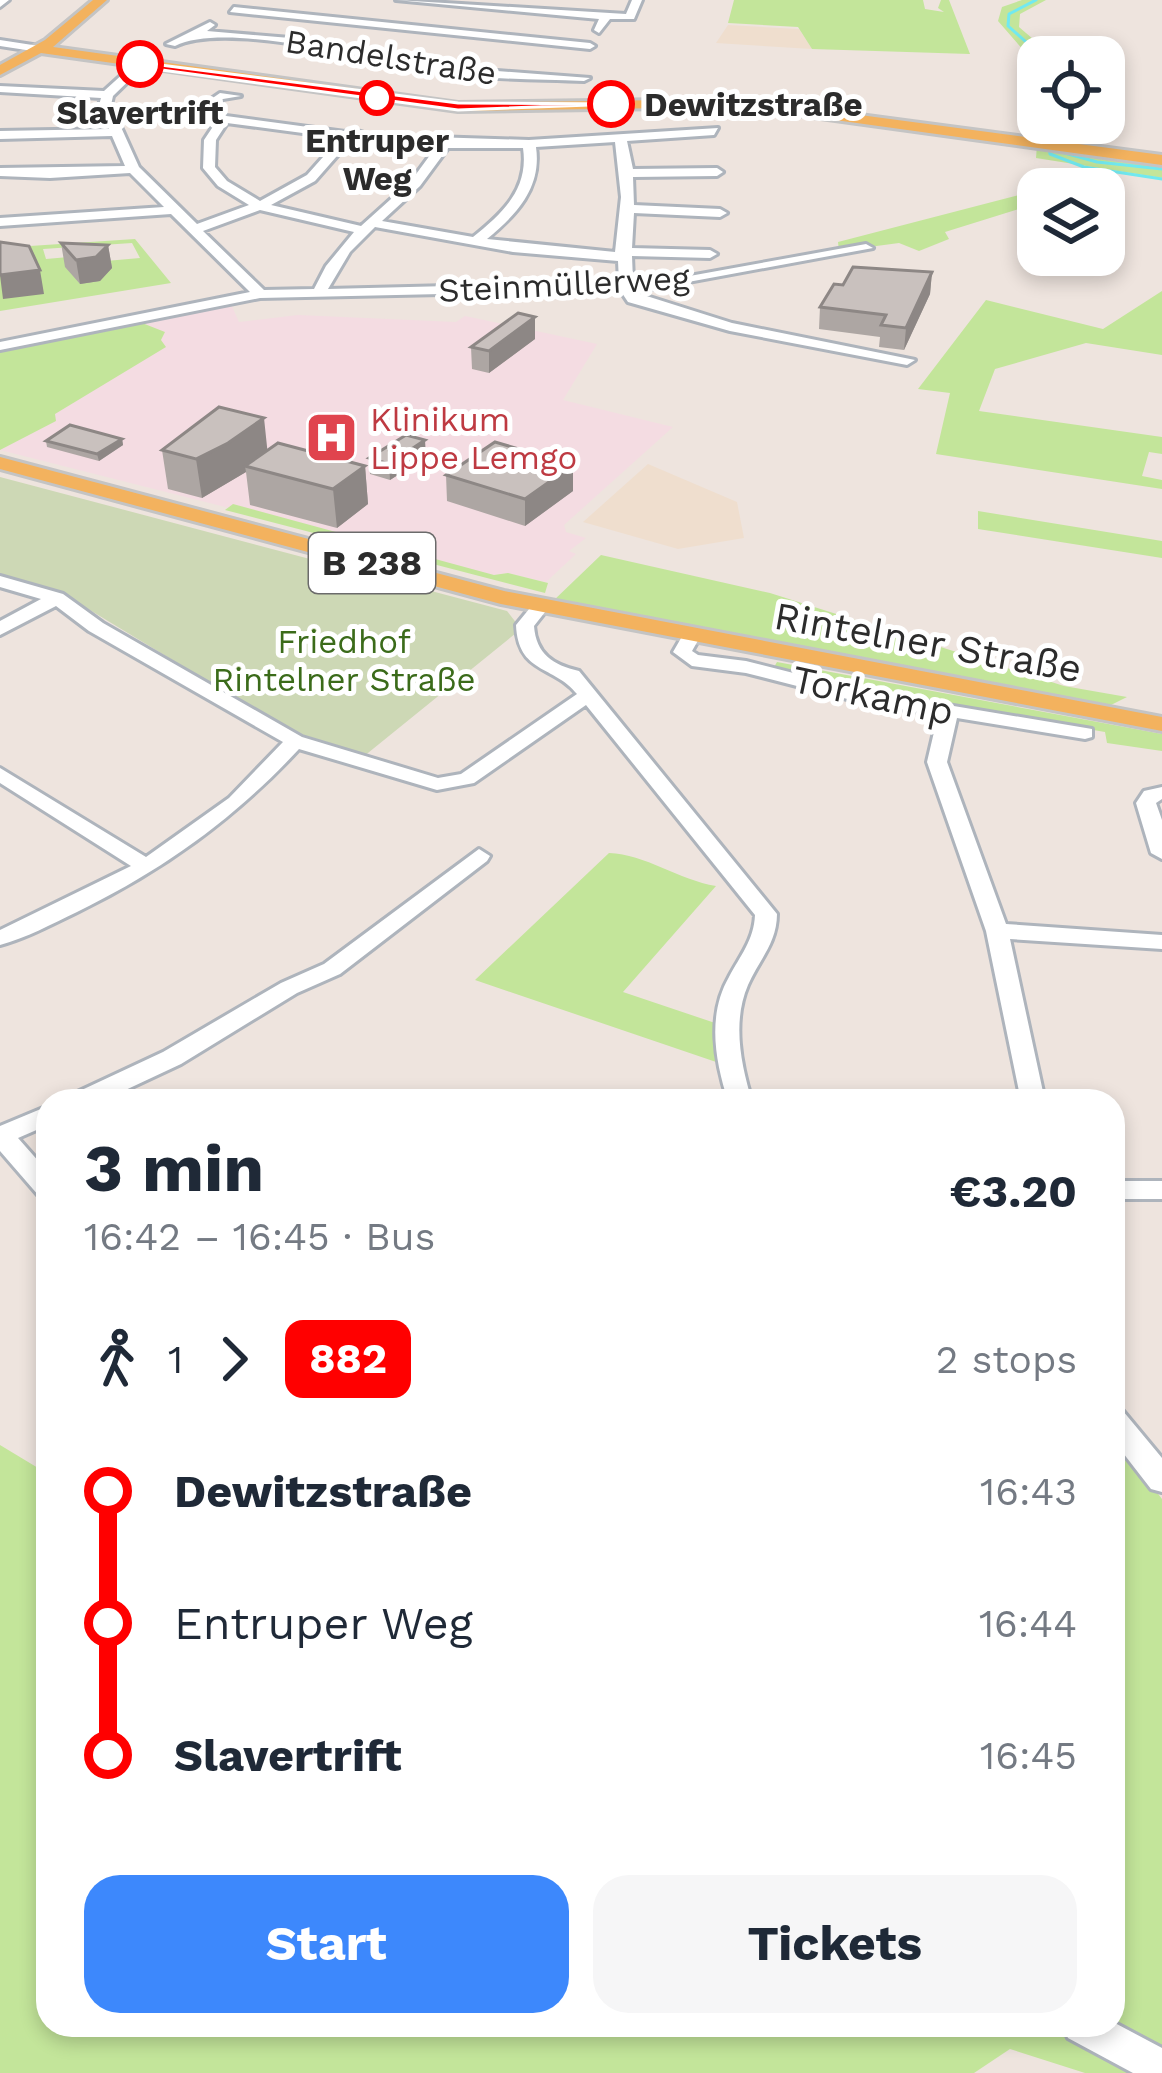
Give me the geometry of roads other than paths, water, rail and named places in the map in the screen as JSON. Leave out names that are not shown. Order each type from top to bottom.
[{"type":"main road","points":[[0,71],[39,49],[101,0]]},
{"type":"main road","points":[[39,49],[458,107],[790,109],[1162,160]]},
{"type":"main road","name":"Rintelner Straße","points":[[0,463],[540,607],[1162,724]]},
{"type":"street","points":[[171,44],[247,0]]},
{"type":"street","points":[[401,0],[630,17],[637,0]]},
{"type":"street","points":[[552,0],[562,1]]},
{"type":"street","points":[[234,10],[475,39],[590,46]]},
{"type":"street","points":[[597,105],[584,78],[590,46],[606,16]]},
{"type":"street","name":"Bandelstraße","points":[[197,33],[302,42],[458,71],[584,78]]},
{"type":"street","points":[[0,43],[39,49]]},
{"type":"street","points":[[140,64],[107,95],[104,105],[133,169],[260,294]]},
{"type":"street","points":[[0,89],[107,95]]},
{"type":"street","points":[[236,96],[220,96],[194,115],[371,140],[444,144],[529,144],[714,131]]},
{"type":"street","points":[[223,120],[210,140],[209,168],[232,194],[261,205],[475,242],[622,255],[710,254]]},
{"type":"street","points":[[0,135],[114,132]]},
{"type":"street","points":[[193,230],[261,205],[311,178],[351,134]]},
{"type":"street","points":[[621,139],[631,173],[622,255],[633,299],[751,332],[907,360]]},
{"type":"street","points":[[320,291],[330,266],[422,178],[444,144]]},
{"type":"street","points":[[475,242],[522,197],[533,165],[529,144]]},
{"type":"street","points":[[0,172],[133,169]]},
{"type":"street","points":[[631,173],[717,172]]},
{"type":"street","points":[[629,209],[720,213]]},
{"type":"street","points":[[0,222],[172,210]]},
{"type":"street","name":"Steinmüllerweg","points":[[0,346],[260,294],[626,285],[724,275],[866,248]]},
{"type":"street","points":[[0,581],[57,598],[96,627],[295,741],[421,781],[452,783],[478,772],[588,695]]},
{"type":"street","points":[[0,629],[57,598]]},
{"type":"street","points":[[540,607],[525,625],[527,646],[548,668],[572,675],[766,914],[768,928],[731,997],[728,1066],[736,1089]]},
{"type":"street","name":"Torkamp","points":[[685,636],[682,652],[692,660],[736,664],[862,697],[1084,733]]},
{"type":"street","points":[[949,712],[937,762],[997,931],[1030,1089]]},
{"type":"street","points":[[0,938],[69,910],[146,867],[237,802],[295,741]]},
{"type":"street","points":[[0,774],[146,867]]},
{"type":"street","points":[[1155,795],[1162,853]]},
{"type":"street","points":[[106,1089],[172,1058],[289,988],[332,969],[478,856]]},
{"type":"street","points":[[997,931],[1162,942]]},
{"type":"street","points":[[36,1120],[0,1136],[36,1176]]},
{"type":"street","points":[[1125,1190],[1162,1190]]},
{"type":"street","points":[[1125,1434],[1162,1480]]},
{"type":"street","points":[[1104,2037],[1162,2068]]},
{"type":"waterway","points":[[1019,36],[1008,26],[1009,14],[1036,0]]},
{"type":"waterway","points":[[1049,148],[1050,154],[1084,167],[1162,179]]},
{"type":"waterway","points":[[1054,150],[1097,162],[1162,169]]},
{"type":"place","name":"Slavertrift","points":[[140,64]]},
{"type":"place","name":"Entruper Weg","points":[[377,98]]},
{"type":"place","name":"Dewitzstraße","points":[[611,104]]},
{"type":"place","name":"Klinikum Lippe Lemgo","points":[[331,438]]},
{"type":"park label","name":"Friedhof Rintelner Straße","points":[[344,660]]}]
